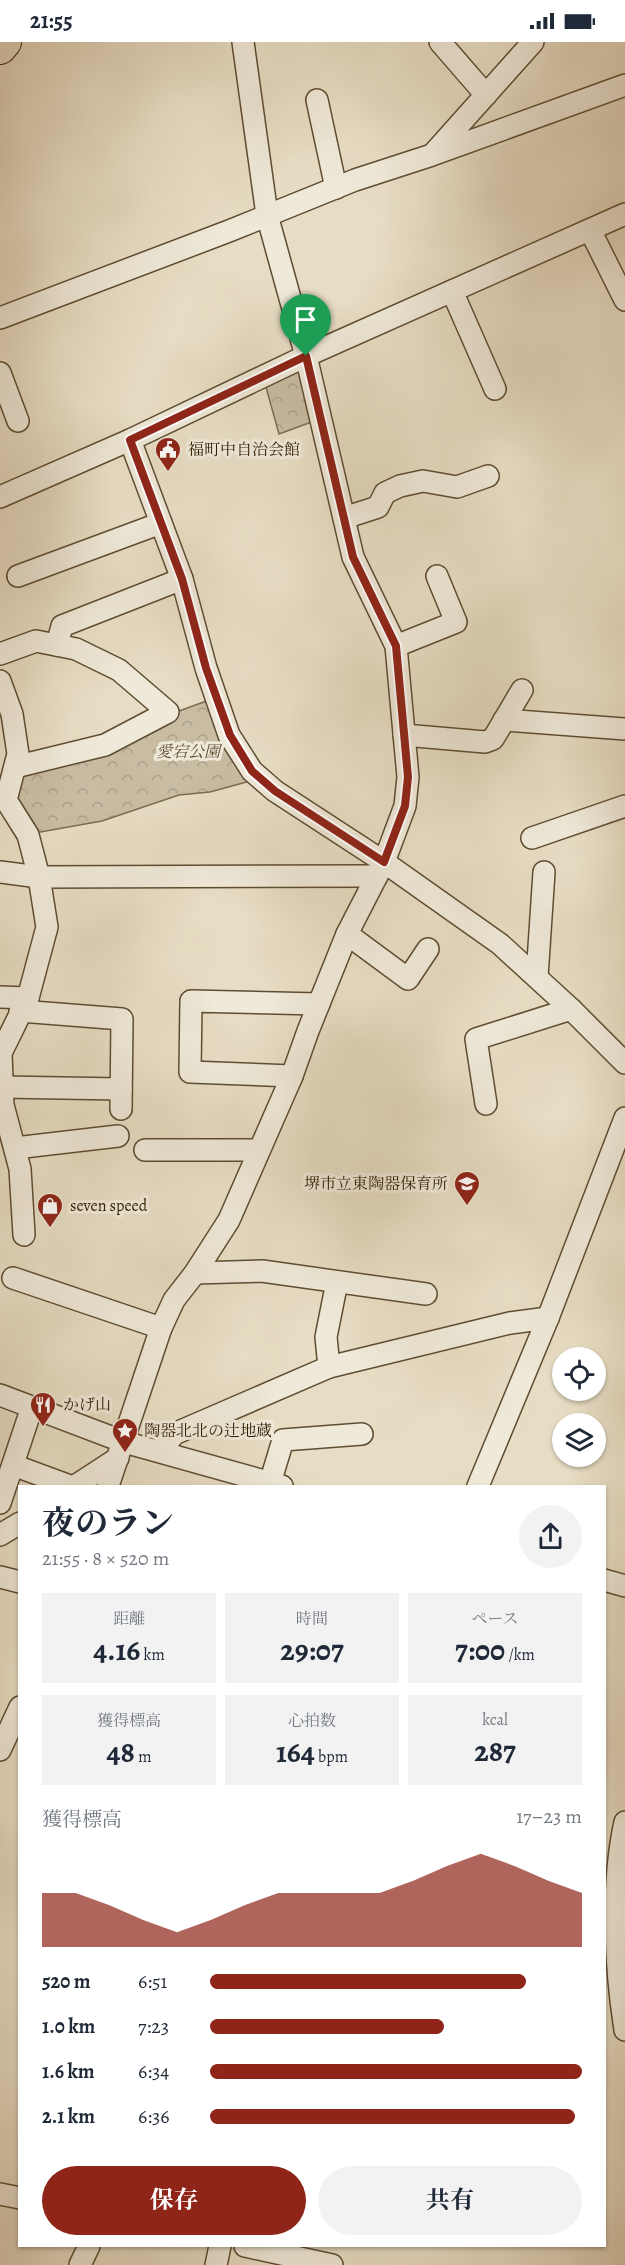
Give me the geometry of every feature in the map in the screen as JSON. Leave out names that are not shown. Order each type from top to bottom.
[{"type":"highway","points":[[0,48],[5,42]]},
{"type":"street","points":[[108,1485],[161,1328],[174,1300],[230,1220],[292,1076],[347,934],[380,869],[405,806],[408,777],[396,646],[353,557],[306,356],[267,215],[243,42]]},
{"type":"street","points":[[440,42],[486,95]]},
{"type":"street","points":[[432,155],[533,42]]},
{"type":"street","points":[[0,318],[336,188],[625,85]]},
{"type":"street","points":[[317,100],[336,188]]},
{"type":"street","points":[[0,497],[130,440],[306,356],[625,214]]},
{"type":"street","points":[[590,230],[625,300]]},
{"type":"street","points":[[452,291],[495,389]]},
{"type":"street","points":[[0,373],[18,420]]},
{"type":"street","points":[[130,440],[182,579],[206,668],[230,735],[252,771],[275,791],[380,869],[500,944],[571,1009],[625,1063]]},
{"type":"street","points":[[344,518],[378,507],[385,493],[399,486],[423,482],[457,487],[488,476]]},
{"type":"street","points":[[18,576],[161,523]]},
{"type":"street","points":[[396,646],[456,622],[437,576]]},
{"type":"street","points":[[57,645],[62,626],[182,579]]},
{"type":"street","points":[[0,654],[36,641],[76,649],[119,670],[168,712],[105,745],[15,767]]},
{"type":"street","points":[[404,735],[485,742],[493,739],[522,690]]},
{"type":"street","points":[[2,694],[12,714],[18,754],[6,800],[28,835],[39,877],[47,927],[24,1004],[1,1053],[2,1099],[15,1148],[10,1169],[24,1235]]},
{"type":"street","points":[[504,720],[625,729]]},
{"type":"street","points":[[532,838],[625,806]]},
{"type":"street","points":[[0,872],[39,877],[380,869]]},
{"type":"street","points":[[537,977],[544,872]]},
{"type":"street","points":[[347,934],[408,979],[429,949]]},
{"type":"street","points":[[0,997],[24,1004],[122,1018],[121,1099],[2,1099]]},
{"type":"street","points":[[292,1076],[190,1072],[191,1001],[319,1004]]},
{"type":"street","points":[[486,1104],[476,1039],[571,1009]]},
{"type":"street","points":[[478,1485],[548,1318],[625,1118]]},
{"type":"street","points":[[15,1148],[118,1136]]},
{"type":"street","points":[[145,1150],[259,1150]]},
{"type":"street","points":[[195,1273],[262,1271],[426,1294]]},
{"type":"street","points":[[13,1278],[161,1328]]},
{"type":"street","points":[[329,1368],[326,1336],[337,1282]]},
{"type":"street","points":[[160,1451],[174,1434],[329,1368],[510,1323],[548,1318]]},
{"type":"street","points":[[0,1395],[32,1407],[121,1450],[160,1451],[276,1485],[283,1440],[362,1434]]},
{"type":"street","points":[[0,1503],[32,1407]]},
{"type":"street","points":[[76,1485],[121,1450]]},
{"type":"street","points":[[13,1465],[67,1485]]},
{"type":"street","points":[[0,1535],[18,1524]]},
{"type":"street","points":[[0,1577],[18,1582]]},
{"type":"street","points":[[606,1581],[625,1586]]},
{"type":"street","points":[[0,1750],[18,1711]]},
{"type":"street","points":[[625,1822],[611,1919],[625,2030]]},
{"type":"street","points":[[0,2194],[18,2198]]},
{"type":"street","points":[[80,2265],[89,2247]]},
{"type":"street","points":[[216,2265],[220,2247]]},
{"type":"street","points":[[250,2247],[332,2265]]},
{"type":"green space","points":[[299,366],[317,420],[279,434],[264,380]]},
{"type":"green space","name":"愛宕公園","points":[[212,699],[254,780],[210,792],[179,795],[102,821],[35,833],[14,800],[20,769]]},
{"type":"place","name":"福町中自治会館","points":[[168,473]]},
{"type":"place","name":"堺市立東陶器保育所","points":[[467,1207]]},
{"type":"place","name":"seven speed","points":[[50,1229]]},
{"type":"place","name":"かげ山","points":[[43,1428]]},
{"type":"place","name":"陶器北北の辻地蔵","points":[[125,1454]]},
{"type":"route","points":[[306,356],[353,557],[396,646],[408,777],[405,806],[384,862],[275,791],[252,771],[230,735],[206,668],[182,579],[130,440],[306,356]]}]
